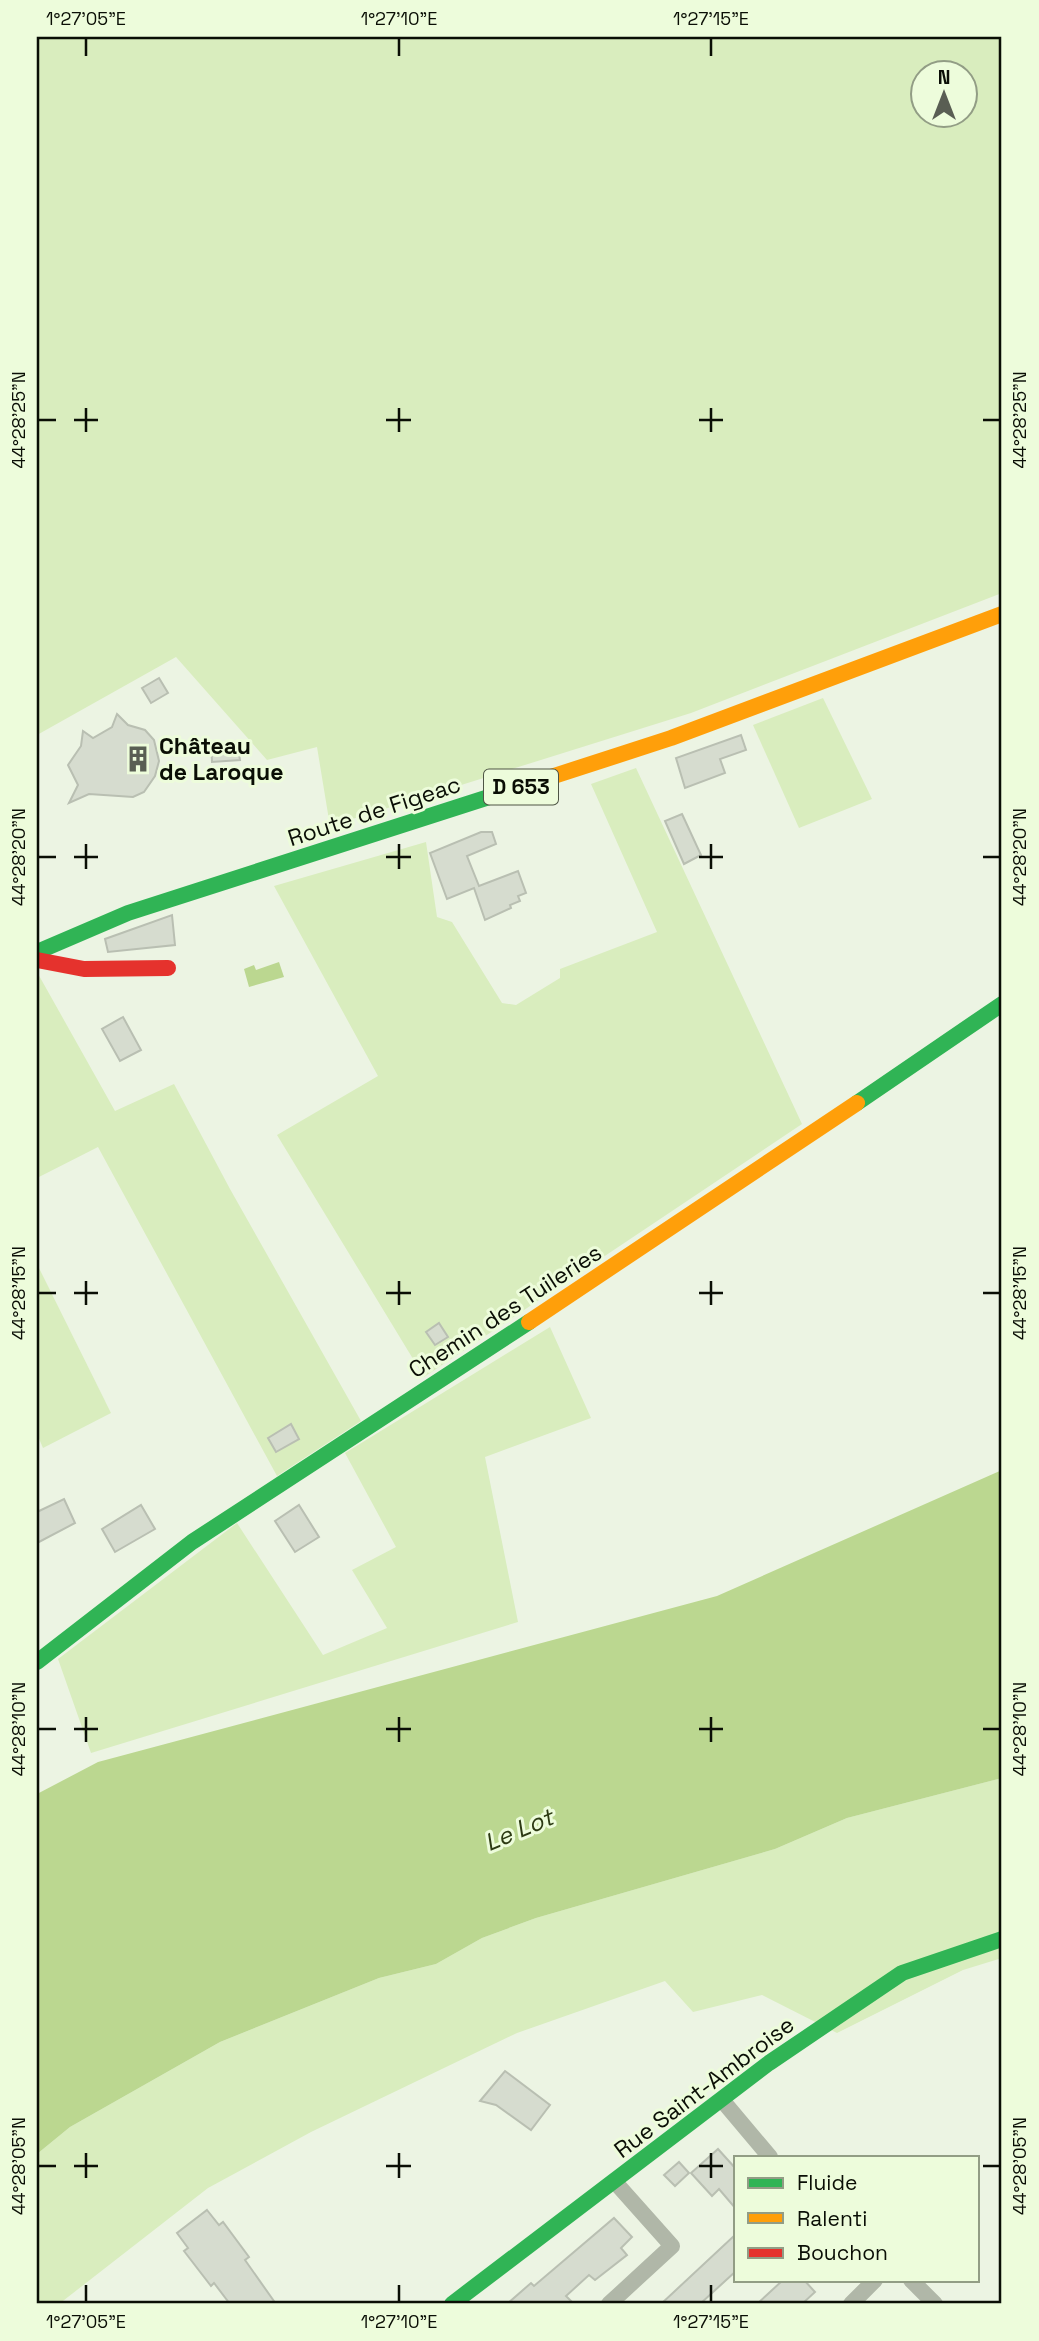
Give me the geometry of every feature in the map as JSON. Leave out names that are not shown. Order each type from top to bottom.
[{"type":"street","name":"Route de Figeac","points":[[37,952],[128,913],[671,738],[1002,614]]},
{"type":"street","points":[[37,960],[84,969],[168,968]]},
{"type":"street","name":"Chemin des Tuileries","points":[[37,1662],[192,1542],[644,1248],[1002,1004]]},
{"type":"street","name":"Rue Saint-Ambroise","points":[[452,2304],[769,2063],[902,1973],[1002,1939]]},
{"type":"street","points":[[722,2100],[769,2156]]},
{"type":"street","points":[[609,2304],[672,2246],[615,2182]]},
{"type":"street","points":[[851,2304],[873,2282]]},
{"type":"street","points":[[913,2282],[935,2304]]},
{"type":"shaded area","points":[[37,37],[1002,37],[1002,593],[691,713],[330,826],[317,747],[267,760],[176,657],[37,735]]},
{"type":"shaded area","points":[[823,698],[872,799],[799,828],[753,725]]},
{"type":"shaded area","points":[[636,768],[802,1124],[424,1377],[277,1135],[378,1076],[274,886],[426,842],[437,917],[452,922],[502,1003],[516,1005],[560,978],[560,969],[657,932],[591,784]]},
{"type":"shaded area","points":[[37,972],[115,1111],[174,1084],[361,1421],[277,1476],[98,1147],[37,1178]]},
{"type":"shaded area","points":[[37,1264],[111,1413],[43,1448],[37,1434]]},
{"type":"shaded area","points":[[550,1327],[591,1418],[485,1457],[518,1622],[91,1753],[58,1659],[237,1523],[323,1655],[387,1628],[352,1570],[396,1547],[345,1453]]},
{"type":"shaded area","points":[[1002,1778],[1002,1958],[963,1970],[837,2033],[762,1995],[693,2012],[665,1981],[517,2033],[311,2132],[208,2188],[59,2304],[37,2304],[37,2154],[70,2127],[220,2042],[379,1978],[436,1964],[482,1938],[536,1918],[775,1849],[847,1818]]},
{"type":"water","points":[[279,962],[284,977],[249,987],[244,969],[254,965],[256,970]]},
{"type":"water","name":"Le Lot","points":[[1002,1470],[1002,1778],[847,1818],[775,1849],[536,1918],[482,1938],[436,1964],[379,1978],[220,2042],[70,2127],[37,2154],[37,1794],[98,1762],[717,1596]]},
{"type":"building","points":[[159,678],[168,693],[151,703],[142,688]]},
{"type":"building","name":"Château de Laroque","points":[[117,714],[128,725],[145,730],[154,740],[159,761],[155,776],[144,792],[133,797],[89,794],[69,803],[78,785],[68,765],[81,746],[83,731],[93,738],[112,727]]},
{"type":"building","points":[[741,735],[746,750],[720,759],[725,773],[685,788],[676,758]]},
{"type":"building","points":[[237,742],[240,760],[212,762],[211,744]]},
{"type":"building","points":[[682,814],[701,855],[684,864],[665,821]]},
{"type":"building","points":[[481,832],[492,832],[496,844],[467,856],[479,886],[518,871],[526,893],[518,896],[520,901],[510,905],[511,908],[485,920],[474,888],[447,899],[430,853]]},
{"type":"building","points":[[172,915],[175,945],[108,952],[105,939]]},
{"type":"building","points":[[123,1017],[141,1050],[120,1061],[102,1029]]},
{"type":"building","points":[[439,1323],[448,1337],[435,1345],[426,1332]]},
{"type":"building","points":[[291,1424],[299,1439],[276,1452],[268,1438]]},
{"type":"building","points":[[64,1499],[75,1523],[37,1543],[37,1512]]},
{"type":"building","points":[[141,1505],[155,1529],[115,1552],[102,1529]]},
{"type":"building","points":[[299,1505],[319,1537],[295,1552],[275,1521]]},
{"type":"building","points":[[505,2071],[550,2105],[531,2130],[496,2105],[480,2101]]},
{"type":"building","points":[[718,2149],[734,2167],[734,2207],[719,2189],[712,2196],[691,2173]]},
{"type":"building","points":[[679,2162],[689,2173],[675,2186],[664,2175]]},
{"type":"building","points":[[207,2210],[219,2225],[223,2222],[249,2257],[245,2260],[276,2304],[230,2304],[214,2283],[211,2286],[184,2251],[188,2248],[177,2233]]},
{"type":"building","points":[[614,2218],[632,2237],[621,2248],[627,2255],[595,2280],[589,2275],[566,2296],[574,2304],[507,2304],[531,2283],[534,2286]]},
{"type":"building","points":[[734,2236],[734,2273],[700,2304],[661,2304]]},
{"type":"building","points":[[781,2282],[806,2282],[815,2292],[802,2304],[757,2304]]},
{"type":"traffic: fast","points":[[37,952],[128,913],[517,788]]},
{"type":"traffic: fast","points":[[857,1103],[1002,1004]]},
{"type":"traffic: fast","points":[[37,1662],[192,1542],[529,1322]]},
{"type":"traffic: fast","points":[[452,2304],[769,2063],[902,1973],[1002,1939]]},
{"type":"traffic: slow","points":[[517,788],[671,738],[1002,614]]},
{"type":"traffic: slow","points":[[529,1322],[857,1103]]},
{"type":"traffic: jam","points":[[37,960],[84,969],[168,968]]},
{"type":"place","name":"Château de Laroque","points":[[138,759]]}]
